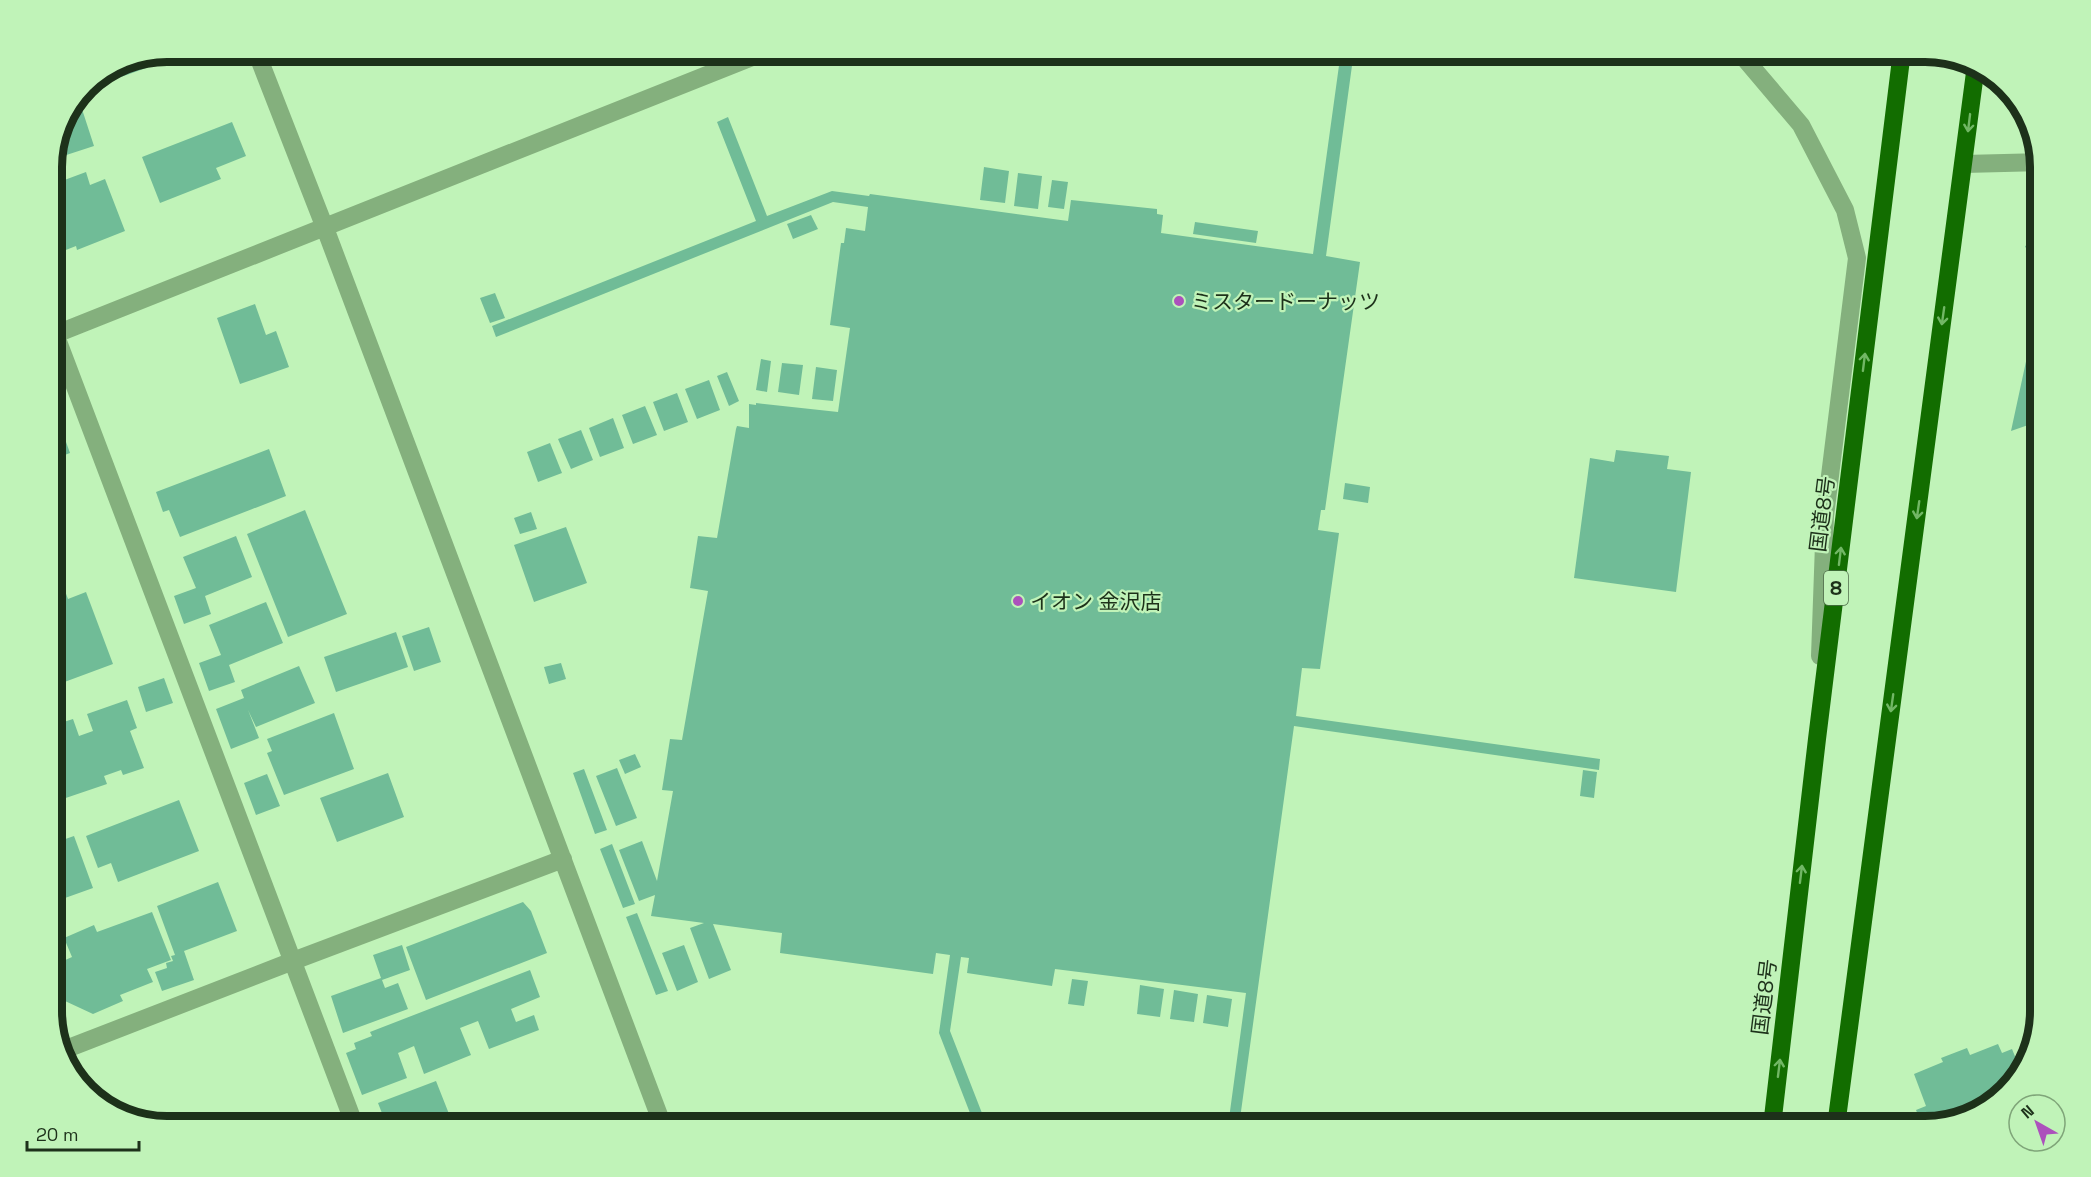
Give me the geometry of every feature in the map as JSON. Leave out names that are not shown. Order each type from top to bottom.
[{"type":"highway","name":"国道8号","points":[[1773,1116],[1901,62]]},
{"type":"highway","points":[[1837,1116],[1975,75]]},
{"type":"street","points":[[260,62],[659,1116]]},
{"type":"street","points":[[62,328],[325,228],[740,62]]},
{"type":"street","points":[[1748,62],[1801,125],[1845,210],[1857,258],[1825,516],[1817,739]]},
{"type":"street","points":[[1964,164],[2029,162]]},
{"type":"street","points":[[62,355],[352,1116]]},
{"type":"street","points":[[69,1048],[563,859]]},
{"type":"building","name":"イオン 金沢店","points":[[1339,62],[1352,62],[1326,256],[1360,262],[1325,510],[1321,510],[1318,530],[1339,533],[1320,669],[1302,668],[1296,716],[1600,759],[1599,770],[1294,726],[1240,1116],[1229,1116],[1246,993],[1055,969],[1052,986],[967,973],[969,958],[961,957],[950,1031],[983,1116],[971,1116],[939,1033],[950,955],[936,953],[933,974],[780,953],[782,933],[713,924],[731,970],[709,979],[690,928],[704,923],[651,916],[655,895],[639,901],[619,850],[642,841],[657,881],[673,791],[662,790],[670,739],[682,740],[708,591],[690,588],[698,536],[717,538],[736,429],[737,426],[749,428],[749,404],[838,412],[850,328],[830,325],[841,243],[844,243],[846,228],[865,231],[868,207],[833,202],[496,337],[492,326],[756,221],[717,122],[728,117],[767,216],[832,191],[869,196],[870,194],[1068,221],[1071,200],[1157,209],[1157,214],[1163,215],[1161,233],[1313,254]]},
{"type":"building","points":[[144,64],[146,68],[102,84],[133,67]]},
{"type":"building","points":[[81,106],[94,146],[63,156],[67,133]]},
{"type":"building","points":[[232,122],[246,156],[216,168],[221,179],[160,203],[142,157]]},
{"type":"building","points":[[984,167],[1009,171],[1005,203],[980,200]]},
{"type":"building","points":[[86,172],[90,185],[105,179],[125,231],[77,250],[76,246],[62,251],[62,181]]},
{"type":"building","points":[[1018,173],[1042,176],[1038,209],[1014,206]]},
{"type":"building","points":[[1052,180],[1068,182],[1064,209],[1048,207]]},
{"type":"building","points":[[811,215],[818,229],[793,239],[787,224]]},
{"type":"building","points":[[1195,222],[1258,231],[1256,243],[1193,234]]},
{"type":"building","points":[[495,293],[505,318],[490,323],[480,298]]},
{"type":"building","points":[[255,304],[266,335],[276,331],[289,367],[240,384],[217,318]]},
{"type":"building","points":[[2029,347],[2029,425],[2011,431]]},
{"type":"building","points":[[761,359],[771,361],[767,392],[756,390]]},
{"type":"building","points":[[782,363],[803,365],[799,395],[778,392]]},
{"type":"building","points":[[816,367],[837,370],[833,401],[812,399]]},
{"type":"building","points":[[727,372],[739,401],[729,406],[717,376]]},
{"type":"building","points":[[709,380],[720,410],[697,419],[685,389]]},
{"type":"building","points":[[677,393],[688,422],[664,431],[653,402]]},
{"type":"building","points":[[645,406],[657,435],[633,444],[622,415]]},
{"type":"building","points":[[613,418],[624,448],[600,457],[589,428]]},
{"type":"building","points":[[581,430],[593,460],[571,469],[558,439]]},
{"type":"building","points":[[62,431],[70,453],[62,456]]},
{"type":"building","points":[[550,443],[562,473],[538,482],[527,452]]},
{"type":"building","points":[[269,449],[286,496],[180,537],[169,510],[163,512],[156,492]]},
{"type":"building","points":[[1616,450],[1669,456],[1667,469],[1691,472],[1676,592],[1574,578],[1590,458],[1614,462]]},
{"type":"building","points":[[1345,483],[1370,487],[1368,503],[1343,499]]},
{"type":"building","points":[[305,510],[347,614],[288,637],[247,534]]},
{"type":"building","points":[[531,512],[537,529],[520,534],[514,518]]},
{"type":"building","points":[[566,527],[587,583],[534,602],[514,545]]},
{"type":"building","points":[[236,536],[252,577],[205,596],[211,614],[184,624],[174,596],[196,588],[183,557]]},
{"type":"building","points":[[65,591],[68,599],[86,592],[113,664],[62,683],[62,592]]},
{"type":"building","points":[[266,602],[283,643],[229,665],[235,682],[209,691],[199,663],[221,655],[209,625]]},
{"type":"building","points":[[429,627],[441,662],[414,671],[402,636]]},
{"type":"building","points":[[396,632],[408,667],[336,692],[324,657]]},
{"type":"building","points":[[561,663],[566,679],[549,684],[544,667]]},
{"type":"building","points":[[299,666],[315,703],[256,727],[248,710],[259,738],[231,749],[216,709],[244,698],[241,690]]},
{"type":"building","points":[[164,678],[173,703],[146,712],[138,687]]},
{"type":"building","points":[[127,700],[137,728],[130,731],[144,768],[123,775],[121,770],[104,776],[107,784],[62,799],[62,722],[73,719],[79,736],[93,731],[87,714]]},
{"type":"building","points":[[334,713],[354,769],[284,795],[267,753],[272,751],[267,739]]},
{"type":"building","points":[[635,754],[641,767],[625,774],[619,760]]},
{"type":"building","points":[[617,768],[637,818],[616,826],[596,776]]},
{"type":"building","points":[[584,769],[607,830],[595,834],[573,773]]},
{"type":"building","points":[[1583,770],[1597,772],[1594,798],[1580,796]]},
{"type":"building","points":[[388,773],[404,817],[337,842],[320,798]]},
{"type":"building","points":[[267,774],[280,806],[256,815],[244,783]]},
{"type":"building","points":[[179,800],[199,851],[118,882],[111,863],[98,868],[86,836]]},
{"type":"building","points":[[74,836],[93,888],[62,899],[62,840]]},
{"type":"building","points":[[612,844],[635,904],[623,908],[600,849]]},
{"type":"building","points":[[218,882],[237,931],[184,951],[194,980],[162,991],[155,972],[167,968],[166,963],[173,961],[171,956],[175,955],[157,906]]},
{"type":"building","points":[[523,902],[531,911],[547,953],[426,1000],[406,947]]},
{"type":"building","points":[[152,912],[171,960],[147,969],[153,982],[120,995],[123,1001],[93,1014],[65,1001],[62,993],[62,962],[72,957],[64,938],[94,925],[97,932]]},
{"type":"building","points":[[637,913],[668,991],[656,995],[626,917]]},
{"type":"building","points":[[402,945],[410,970],[382,980],[385,988],[398,983],[408,1009],[343,1033],[331,996],[381,978],[373,955]]},
{"type":"building","points":[[684,945],[698,982],[677,991],[662,953]]},
{"type":"building","points":[[530,970],[540,997],[511,1009],[516,1022],[534,1015],[539,1030],[489,1049],[478,1021],[460,1028],[471,1055],[424,1074],[414,1046],[398,1053],[407,1078],[362,1095],[346,1053],[356,1049],[354,1043],[372,1036],[370,1032]]},
{"type":"building","points":[[1072,979],[1088,981],[1084,1006],[1068,1004]]},
{"type":"building","points":[[1140,985],[1164,989],[1160,1017],[1137,1014]]},
{"type":"building","points":[[1174,990],[1198,994],[1194,1022],[1170,1019]]},
{"type":"building","points":[[1207,995],[1232,999],[1228,1027],[1203,1023]]},
{"type":"building","points":[[1998,1044],[2002,1053],[2012,1049],[2016,1060],[1999,1085],[1977,1101],[1951,1112],[1918,1116],[1916,1110],[1926,1106],[1914,1074],[1943,1062],[1941,1058],[1967,1048],[1970,1055]]},
{"type":"building","points":[[436,1081],[450,1116],[383,1116],[378,1103]]},
{"type":"place","name":"ミスタードーナッツ","points":[[1179,301]]},
{"type":"place","name":"イオン 金沢店","points":[[1018,601]]}]
